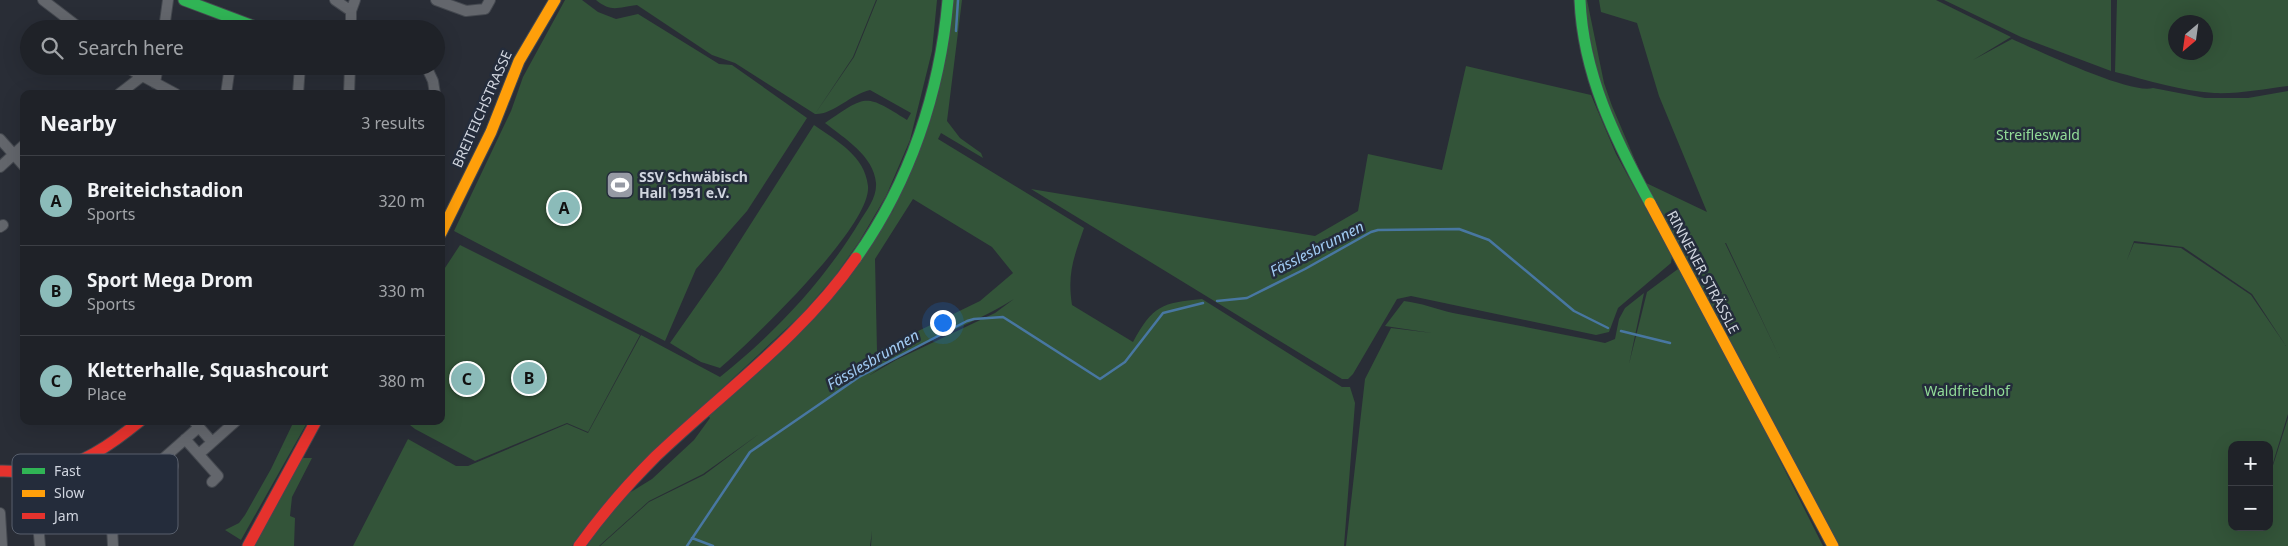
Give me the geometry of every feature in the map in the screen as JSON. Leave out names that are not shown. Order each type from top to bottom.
[{"type":"street","points":[[43,0],[69,20]]},
{"type":"street","points":[[165,20],[168,0]]},
{"type":"street","points":[[184,0],[227,20]]},
{"type":"street","points":[[335,0],[351,11]]},
{"type":"street","points":[[351,20],[351,11],[355,0]]},
{"type":"street","points":[[436,0],[466,11],[485,9],[490,0]]},
{"type":"street","name":"BREITEICHSTRASSE","points":[[445,224],[490,132],[532,36],[555,0]]},
{"type":"street","points":[[579,546],[607,511],[649,465],[699,416],[802,324],[842,280],[859,256],[899,188],[913,154],[932,98],[944,40],[948,0]]},
{"type":"street","name":"RINNENER STRÄSSLE","points":[[1580,0],[1581,25],[1597,93],[1621,149],[1833,546]]},
{"type":"street","points":[[138,75],[168,90]]},
{"type":"street","points":[[155,83],[156,75]]},
{"type":"street","points":[[227,90],[229,75]]},
{"type":"street","points":[[298,90],[299,75]]},
{"type":"street","points":[[349,90],[350,75]]},
{"type":"street","points":[[430,75],[434,90]]},
{"type":"street","points":[[124,90],[141,77]]},
{"type":"street","points":[[0,139],[20,162]]},
{"type":"street","points":[[0,167],[20,149]]},
{"type":"street","points":[[94,454],[134,425]]},
{"type":"street","points":[[163,454],[185,439],[195,425]]},
{"type":"street","points":[[197,425],[212,442]]},
{"type":"street","points":[[199,454],[235,425]]},
{"type":"street","points":[[248,546],[314,425]]},
{"type":"street","points":[[185,439],[218,476]]},
{"type":"street","points":[[2,546],[3,512]]},
{"type":"green space","name":"SSV Schwäbisch Hall 1951 e.V.","points":[[565,0],[582,0],[598,12],[616,19],[638,14],[719,64],[732,65],[807,118],[747,211],[696,269],[665,341],[454,231],[511,111],[523,77]]},
{"type":"green space","points":[[596,0],[876,0],[853,57],[815,114],[735,63],[712,55],[637,5],[611,8]]},
{"type":"green space","points":[[877,0],[937,0],[932,51],[910,140],[886,196],[859,242],[835,276],[802,314],[715,395],[587,525],[572,546],[353,546],[408,439],[456,466],[468,466],[567,424],[588,433],[641,335],[720,377],[779,324],[831,264],[866,212],[875,193],[876,183],[870,164],[857,148],[825,123],[849,107],[866,101],[882,105],[907,120],[911,113],[870,90],[829,111],[815,114],[854,57]]},
{"type":"green space","points":[[952,0],[962,0],[947,121],[960,138],[981,153],[983,158],[941,133],[938,139],[1084,228],[1074,257],[1071,274],[1072,305],[1133,342],[1147,320],[1160,308],[1177,302],[1202,299],[1342,387],[1350,387],[1355,403],[1344,546],[871,546],[872,531],[870,546],[600,546],[649,502],[704,475],[759,434],[703,474],[649,501],[599,546],[587,546],[593,535],[626,495],[652,479],[694,440],[710,418],[708,415],[760,371],[893,211]],"holes":[[[913,199],[992,247],[1013,273],[980,301],[877,351],[875,259]],[[1014,299],[995,313],[896,360],[870,375],[904,354],[978,319]]]},
{"type":"green space","points":[[1582,0],[1587,0],[1604,83],[1638,171],[1604,101]]},
{"type":"green space","points":[[1599,0],[1936,0],[2011,37],[1973,60],[2012,39],[2084,70],[2125,85],[2153,88],[2205,98],[2248,98],[2288,91],[2288,414],[2273,463],[2273,441],[2228,441],[2228,531],[2273,531],[2273,465],[2288,418],[2288,546],[1837,546],[1644,182],[1707,212],[1659,96],[1637,23],[1601,12]],"holes":[[[2134,241],[2183,247],[2252,294],[2286,346],[2251,295],[2181,248],[2134,243],[2127,260]],[[1725,243],[1726,243],[1780,358]]]},
{"type":"green space","points":[[1944,0],[2111,0],[2111,71],[2021,37]]},
{"type":"green space","points":[[2117,0],[2288,0],[2288,86],[2223,93],[2176,88],[2115,72]]},
{"type":"green space","points":[[1466,66],[1591,95],[1616,154],[1672,256],[1671,263],[1618,308],[1609,332],[1596,335],[1411,296],[1397,299],[1353,374],[1348,379],[1342,379],[1031,189],[1315,236],[1358,211],[1368,154],[1442,170]]},
{"type":"green space","points":[[814,125],[848,150],[862,166],[868,186],[864,204],[851,228],[831,254],[757,334],[720,368],[701,362],[670,343],[722,269]]},
{"type":"green space","points":[[460,245],[640,335],[588,432],[567,423],[475,461],[410,425],[445,425],[445,268]]},
{"type":"green space","points":[[1682,266],[1823,546],[1346,546],[1365,379],[1391,328],[1432,333],[1385,326],[1404,301],[1453,313],[1605,343],[1615,339],[1619,319],[1625,308],[1644,293],[1629,364],[1647,292]]},
{"type":"green space","points":[[292,425],[306,425],[241,540],[225,530],[239,523],[271,469]]},
{"type":"green space","points":[[302,458],[312,458],[292,497],[290,516],[295,518],[294,546],[253,546]]},
{"type":"waterway","points":[[956,31],[958,0]]},
{"type":"waterway","name":"Fässlesbrunnen","points":[[1217,301],[1247,298],[1305,269],[1371,232],[1378,230],[1459,229],[1489,240],[1574,311],[1608,328]]},
{"type":"waterway","name":"Fässlesbrunnen","points":[[687,546],[750,452],[859,377],[967,321],[1003,317],[1100,379],[1125,362],[1163,313],[1203,303]]},
{"type":"waterway","name":"Fässlesbrunnen","points":[[1621,331],[1670,343]]},
{"type":"waterway","points":[[692,538],[713,546]]},
{"type":"traffic: fast","points":[[184,0],[237,20]]},
{"type":"traffic: fast","points":[[856,258],[892,199],[919,135],[930,102],[938,68],[948,0]]},
{"type":"traffic: fast","points":[[1580,0],[1582,27],[1594,80],[1613,130],[1650,203]]},
{"type":"traffic: slow","points":[[445,225],[491,132],[519,61],[555,0]]},
{"type":"traffic: slow","points":[[1650,203],[1833,546]]},
{"type":"traffic: jam","points":[[579,546],[625,488],[656,456],[787,338],[812,313],[856,258]]},
{"type":"traffic: jam","points":[[92,454],[135,425]]},
{"type":"traffic: jam","points":[[248,546],[314,425]]},
{"type":"traffic: jam","points":[[0,471],[12,471]]},
{"type":"place","name":"SSV Schwäbisch Hall 1951 e.V.","points":[[620,185]]},
{"type":"place","name":"Breiteichstadion","points":[[564,208]]},
{"type":"place","name":"Sport Mega Drom","points":[[529,378]]},
{"type":"place","name":"Kletterhalle, Squashcourt","points":[[467,379]]},
{"type":"park label","name":"Streifleswald","points":[[2038,135]]},
{"type":"park label","name":"Waldfriedhof","points":[[1967,391]]}]
